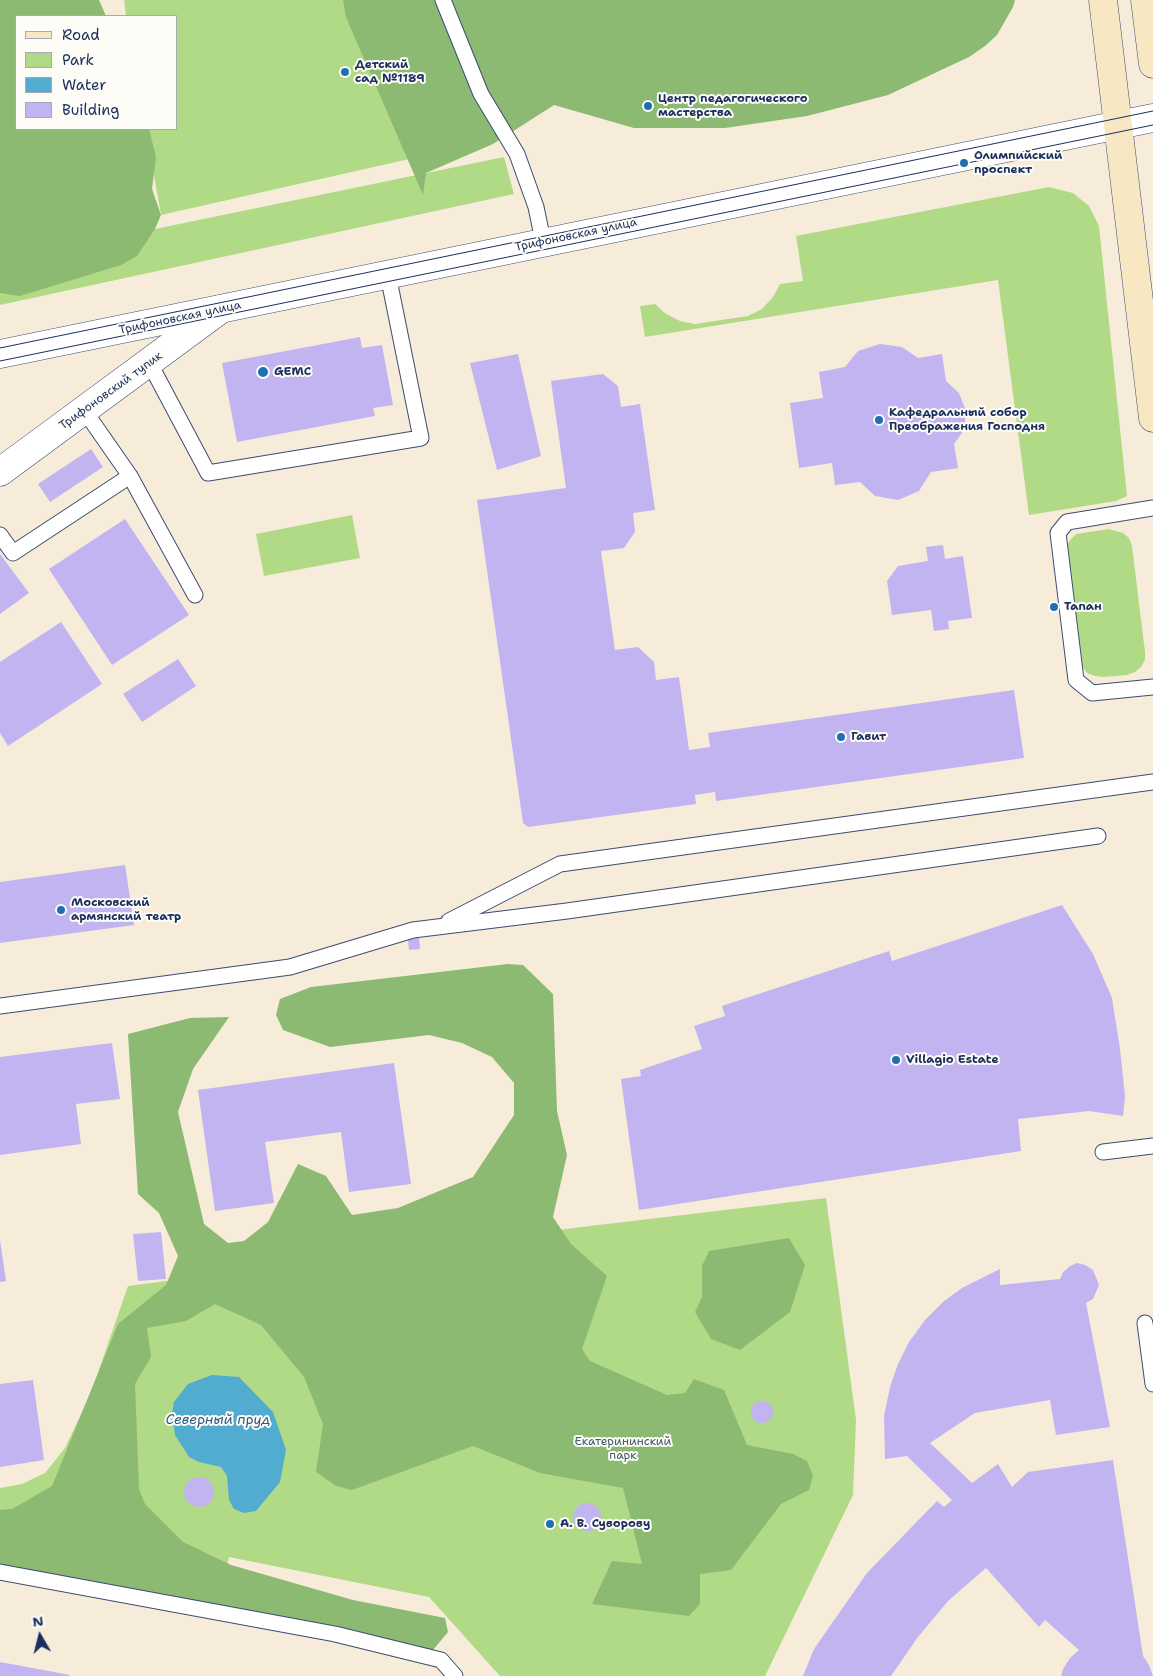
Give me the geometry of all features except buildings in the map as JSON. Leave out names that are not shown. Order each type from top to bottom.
[{"type":"main road","points":[[1103,0],[1153,418]]},
{"type":"main road","points":[[1144,0],[1153,64]]},
{"type":"street","name":"Трифоновская улица","points":[[0,354],[1153,118]]},
{"type":"street","name":"Трифоновский тупик","points":[[0,472],[221,309]]},
{"type":"lane","points":[[443,0],[481,94],[517,154],[536,207],[542,236],[548,241]]},
{"type":"lane","points":[[149,362],[208,473],[421,438],[388,275]]},
{"type":"lane","points":[[84,410],[130,476],[196,595]]},
{"type":"lane","points":[[0,535],[13,553],[130,476]]},
{"type":"lane","points":[[1153,508],[1067,522],[1058,533],[1076,680],[1092,693],[1153,687]]},
{"type":"lane","points":[[439,926],[560,864],[1153,782]]},
{"type":"lane","points":[[0,1006],[290,967],[413,930],[567,911],[1098,836]]},
{"type":"lane","points":[[1103,1152],[1153,1146]]},
{"type":"lane","points":[[1145,1323],[1153,1384]]},
{"type":"lane","points":[[0,1572],[335,1634],[441,1660],[455,1676]]},
{"type":"green space","points":[[0,0],[99,0],[106,15],[15,15],[15,130],[149,130],[156,157],[152,189],[161,215],[155,229],[137,256],[121,265],[20,296],[0,293]]},
{"type":"green space","name":"Детский сад №1189","points":[[124,0],[427,0],[489,141],[161,215],[146,130],[178,130],[178,15],[126,15]]},
{"type":"green space","name":"Центр педагогического мастерства","points":[[343,0],[1015,0],[997,35],[985,46],[969,57],[888,95],[807,116],[725,128],[634,128],[554,105],[493,144],[426,173],[423,195],[346,17]]},
{"type":"green space","points":[[504,157],[514,194],[0,305],[0,261]]},
{"type":"green space","points":[[1049,187],[1073,193],[1089,206],[1099,226],[1127,496],[1116,501],[1029,515],[998,280],[645,337],[640,306],[655,304],[666,314],[680,321],[695,324],[748,316],[762,309],[773,297],[780,284],[803,281],[796,236]]},
{"type":"green space","points":[[352,515],[360,558],[264,576],[256,534]]},
{"type":"green space","points":[[1109,529],[1123,533],[1129,538],[1132,546],[1145,660],[1135,672],[1127,675],[1103,677],[1087,673],[1079,657],[1067,545],[1076,534]]},
{"type":"green space","points":[[508,964],[523,965],[553,994],[557,1111],[567,1155],[553,1217],[571,1244],[607,1276],[582,1349],[590,1361],[667,1395],[685,1393],[694,1379],[724,1390],[747,1445],[793,1454],[807,1461],[813,1476],[809,1490],[781,1504],[731,1570],[700,1574],[700,1604],[689,1616],[592,1604],[612,1561],[642,1564],[623,1488],[540,1473],[473,1446],[352,1490],[336,1486],[316,1472],[323,1424],[304,1377],[261,1325],[215,1304],[186,1321],[147,1328],[151,1357],[135,1384],[139,1489],[145,1504],[183,1542],[231,1565],[353,1600],[445,1618],[448,1632],[428,1656],[0,1569],[0,1510],[12,1509],[52,1486],[118,1324],[166,1285],[178,1256],[159,1213],[138,1194],[128,1034],[190,1018],[229,1017],[193,1069],[178,1112],[204,1224],[228,1243],[244,1241],[268,1222],[298,1164],[326,1176],[352,1215],[398,1208],[473,1177],[514,1115],[514,1083],[492,1057],[462,1043],[429,1035],[330,1047],[283,1030],[276,1015],[280,999],[311,987]]},
{"type":"green space","name":"Екатерининский парк","points":[[826,1198],[856,1420],[853,1495],[765,1676],[500,1676],[429,1597],[229,1557],[223,1585],[0,1547],[0,1488],[22,1484],[45,1473],[65,1448],[91,1393],[128,1286],[590,1226]]},
{"type":"green space","points":[[789,1238],[805,1265],[790,1312],[740,1350],[711,1339],[695,1312],[702,1297],[702,1266],[709,1251]]},
{"type":"water","name":"Северный пруд","points":[[212,1375],[239,1377],[273,1412],[286,1450],[280,1482],[256,1511],[244,1513],[234,1509],[229,1500],[227,1476],[221,1467],[199,1462],[189,1457],[175,1435],[172,1413],[174,1402],[188,1384]]},
{"type":"tram line","points":[[0,348],[1153,111]]},
{"type":"tram line","points":[[0,361],[1153,125]]},
{"type":"place","name":"Детский сад №1189","points":[[345,72]]},
{"type":"place","name":"Центр педагогического мастерства","points":[[648,106]]},
{"type":"place","name":"Олимпийский проспект","points":[[964,163]]},
{"type":"place","name":"GEMC","points":[[263,372]]},
{"type":"place","name":"Кафедральный собор Преображения Господня","points":[[879,420]]},
{"type":"place","name":"Тапан","points":[[1054,607]]},
{"type":"place","name":"Гавит","points":[[841,737]]},
{"type":"place","name":"Московский армянский театр","points":[[61,910]]},
{"type":"place","name":"Villagio Estate","points":[[896,1060]]},
{"type":"place","name":"А. В. Суворову","points":[[550,1524]]}]
